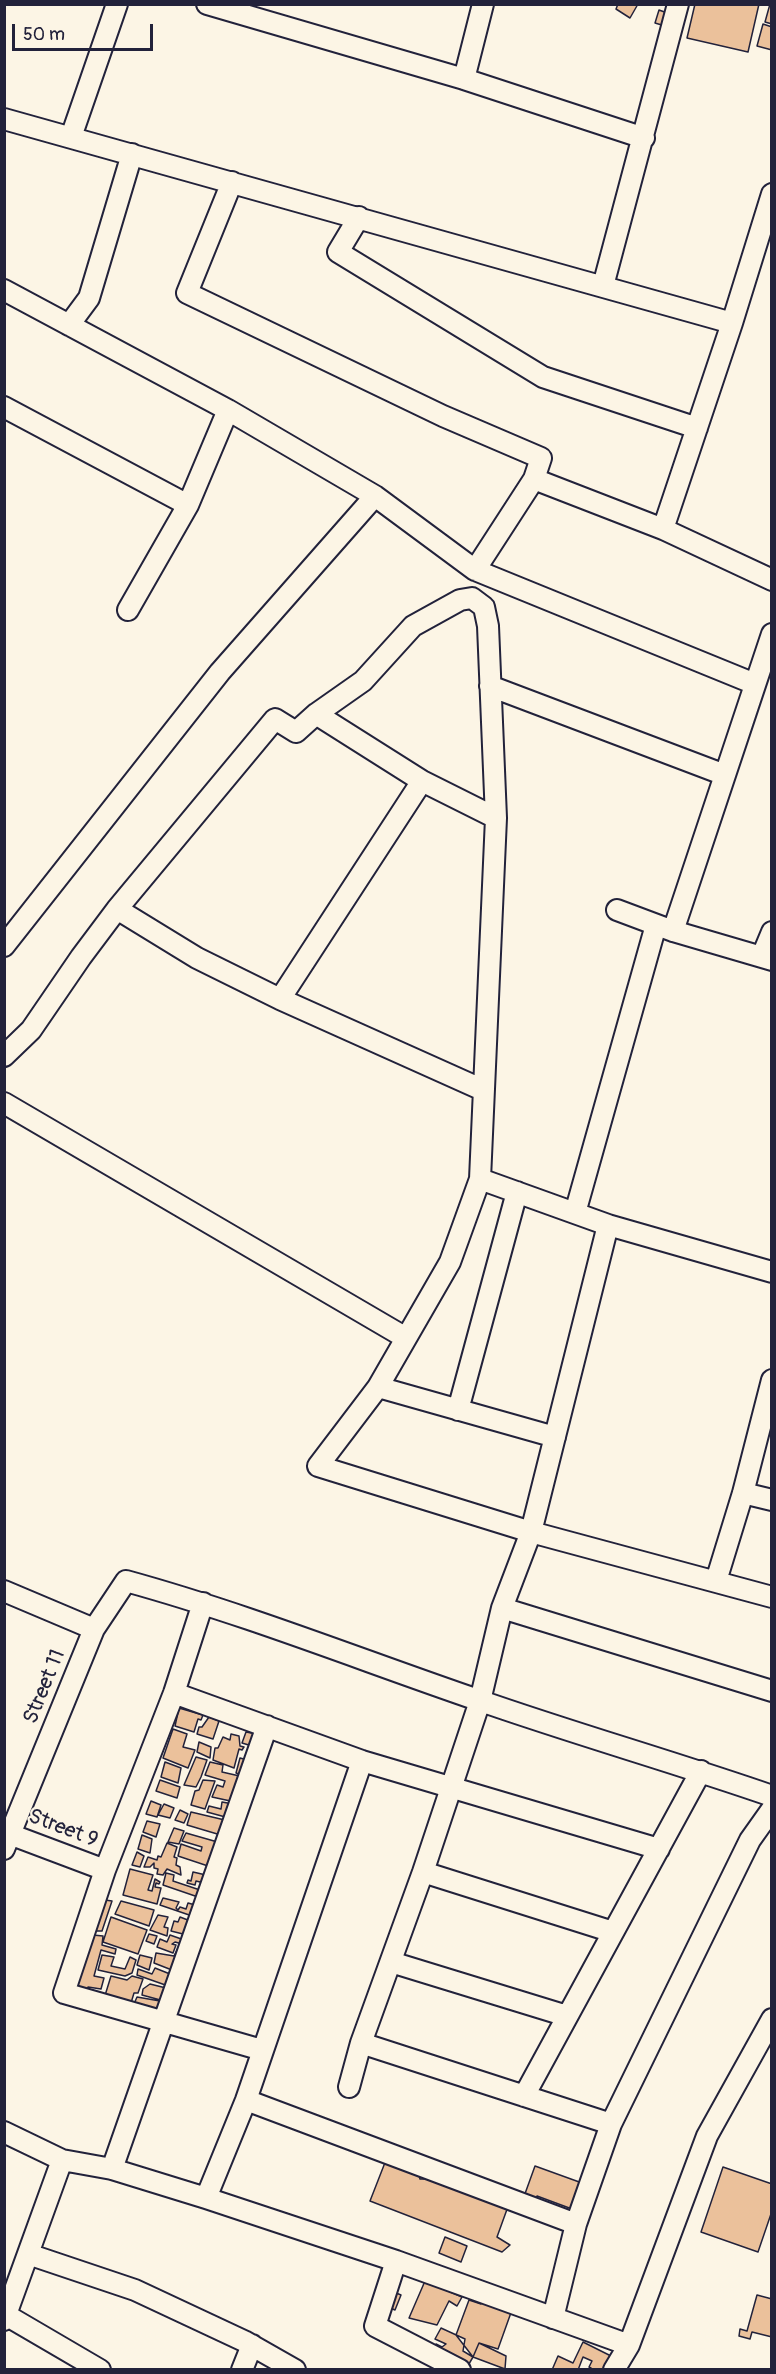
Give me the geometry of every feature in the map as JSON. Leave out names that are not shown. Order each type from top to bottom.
[{"type":"street","points":[[71,137],[117,4]]},
{"type":"street","points":[[207,4],[464,79],[644,138]]},
{"type":"street","points":[[464,79],[483,4]]},
{"type":"street","points":[[603,286],[678,4]]},
{"type":"street","points":[[4,119],[732,323]]},
{"type":"street","points":[[69,325],[89,298],[132,154]]},
{"type":"street","points":[[232,182],[187,293],[443,416],[541,458],[534,479],[475,570]]},
{"type":"street","points":[[663,529],[732,323],[771,194]]},
{"type":"street","points":[[359,217],[339,252],[543,376],[697,428]]},
{"type":"street","points":[[4,290],[228,410],[375,496],[475,570],[755,684]]},
{"type":"street","points":[[4,407],[188,505]]},
{"type":"street","points":[[128,610],[188,505],[228,410]]},
{"type":"street","points":[[534,479],[663,529],[771,580]]},
{"type":"street","points":[[4,946],[220,672],[375,496]]},
{"type":"street","points":[[4,1056],[31,1030],[117,909],[274,719],[296,732],[316,714],[363,681],[413,626],[460,600],[472,598],[484,607],[488,626],[496,818],[480,1179],[450,1262],[378,1387],[318,1466],[531,1532],[716,1581],[771,1598]]},
{"type":"street","points":[[575,1213],[664,928],[725,775],[771,634]]},
{"type":"street","points":[[490,686],[725,775]]},
{"type":"street","points":[[316,714],[422,781],[496,818]]},
{"type":"street","points":[[280,999],[422,781]]},
{"type":"street","points":[[117,909],[197,958],[280,999],[483,1090]]},
{"type":"street","points":[[617,910],[664,928],[767,958],[771,932]]},
{"type":"street","points":[[4,1103],[406,1338]]},
{"type":"street","points":[[480,1179],[608,1225],[771,1272]]},
{"type":"street","points":[[458,1410],[517,1192]]},
{"type":"street","points":[[349,2087],[361,2043],[423,1872],[480,1701],[502,1608],[531,1532],[608,1225]]},
{"type":"street","points":[[716,1581],[769,1404],[771,1380]]},
{"type":"street","points":[[378,1387],[555,1437]]},
{"type":"street","points":[[743,1493],[771,1500]]},
{"type":"street","name":"Street 11","points":[[7,1838],[94,1629],[126,1581],[203,1603]]},
{"type":"street","points":[[6,1595],[94,1629]]},
{"type":"street","points":[[262,2050],[64,1993],[105,1870],[174,1693],[203,1603],[480,1701],[701,1771],[771,1796]]},
{"type":"street","points":[[502,1608],[771,1691]]},
{"type":"street","points":[[174,1693],[362,1761],[659,1849]]},
{"type":"street","points":[[112,2169],[267,1726]]},
{"type":"street","points":[[206,2198],[246,2100],[362,1761]]},
{"type":"street","points":[[524,2096],[701,1771]]},
{"type":"street","points":[[553,2318],[576,2224],[611,2124],[750,1840],[771,1809]]},
{"type":"street","name":"Street 9","points":[[7,1838],[105,1870]]},
{"type":"street","points":[[423,1872],[614,1932]]},
{"type":"street","points":[[391,1962],[567,2016]]},
{"type":"street","points":[[614,2370],[629,2345],[707,2136],[771,2019]]},
{"type":"street","points":[[361,2043],[611,2124]]},
{"type":"street","points":[[246,2100],[576,2224]]},
{"type":"street","points":[[4,2132],[62,2160],[112,2169],[206,2198],[396,2261],[629,2345]]},
{"type":"street","points":[[62,2160],[5,2318],[100,2370]]},
{"type":"street","points":[[28,2254],[135,2290],[252,2345],[295,2370]]},
{"type":"street","points":[[396,2261],[375,2326],[460,2370]]},
{"type":"street","points":[[242,2370],[252,2345]]},
{"type":"building","points":[[618,4],[638,4],[630,18],[616,9]]},
{"type":"building","points":[[695,4],[759,4],[748,52],[687,38]]},
{"type":"building","points":[[770,4],[772,4],[772,24],[765,22]]},
{"type":"building","points":[[659,10],[670,14],[665,26],[655,23]]},
{"type":"building","points":[[763,24],[772,27],[772,50],[757,46]]},
{"type":"building","points":[[179,1708],[203,1715],[201,1720],[198,1719],[194,1732],[175,1726]]},
{"type":"building","points":[[209,1717],[219,1721],[213,1739],[197,1734],[199,1727],[202,1727]]},
{"type":"building","points":[[173,1729],[187,1734],[183,1747],[195,1750],[188,1768],[163,1758]]},
{"type":"building","points":[[246,1732],[257,1734],[252,1746],[242,1743]]},
{"type":"building","points":[[231,1734],[239,1736],[240,1746],[244,1747],[242,1750],[239,1749],[234,1768],[213,1760],[215,1748],[218,1748],[223,1737],[230,1740]]},
{"type":"building","points":[[199,1742],[211,1747],[210,1758],[197,1752]]},
{"type":"building","points":[[196,1757],[207,1760],[201,1777],[196,1787],[184,1785]]},
{"type":"building","points":[[240,1758],[251,1761],[245,1776],[236,1773]]},
{"type":"building","points":[[165,1762],[181,1768],[178,1783],[161,1777]]},
{"type":"building","points":[[210,1762],[223,1765],[222,1772],[244,1777],[235,1802],[212,1797],[217,1785],[223,1787],[225,1781],[205,1775]]},
{"type":"building","points":[[160,1780],[180,1787],[177,1798],[156,1791]]},
{"type":"building","points":[[203,1780],[215,1781],[205,1809],[191,1805],[195,1791],[199,1790]]},
{"type":"building","points":[[151,1801],[161,1805],[157,1817],[146,1814]]},
{"type":"building","points":[[222,1802],[233,1804],[229,1818],[207,1812],[209,1806],[221,1809]]},
{"type":"building","points":[[164,1804],[174,1808],[170,1818],[158,1815]]},
{"type":"building","points":[[180,1810],[188,1814],[184,1823],[175,1820]]},
{"type":"building","points":[[191,1812],[229,1821],[224,1836],[187,1825]]},
{"type":"building","points":[[147,1821],[160,1824],[156,1837],[143,1832]]},
{"type":"building","points":[[174,1828],[184,1831],[179,1844],[168,1842]]},
{"type":"building","points":[[186,1833],[221,1843],[211,1867],[178,1856],[181,1844],[201,1851],[202,1847],[182,1841]]},
{"type":"building","points":[[142,1835],[152,1839],[150,1853],[138,1849]]},
{"type":"building","points":[[167,1843],[177,1847],[174,1857],[177,1858],[176,1865],[180,1867],[181,1875],[167,1869],[163,1875],[157,1874],[158,1869],[154,1868],[154,1863],[150,1867],[144,1867],[148,1857],[157,1860],[158,1856],[161,1857]]},
{"type":"building","points":[[137,1852],[144,1856],[140,1867],[132,1865]]},
{"type":"building","points":[[130,1869],[153,1875],[148,1890],[152,1891],[155,1879],[160,1882],[156,1883],[155,1887],[161,1888],[157,1904],[123,1895]]},
{"type":"building","points":[[193,1872],[206,1875],[204,1883],[196,1881],[195,1885],[187,1883],[188,1880],[191,1881]]},
{"type":"building","points":[[166,1873],[174,1875],[173,1881],[200,1890],[198,1897],[163,1885]]},
{"type":"building","points":[[163,1898],[179,1902],[176,1908],[178,1910],[180,1907],[186,1909],[188,1903],[199,1906],[195,1917],[160,1905]]},
{"type":"building","points":[[105,1900],[112,1901],[102,1931],[94,1931]]},
{"type":"building","points":[[121,1901],[154,1910],[149,1926],[115,1914]]},
{"type":"building","points":[[158,1915],[168,1917],[164,1927],[168,1928],[167,1936],[150,1930]]},
{"type":"building","points":[[111,1917],[147,1930],[138,1954],[103,1942]]},
{"type":"building","points":[[180,1917],[193,1922],[187,1935],[171,1931],[174,1921],[178,1922]]},
{"type":"building","points":[[149,1934],[157,1936],[154,1944],[146,1941]]},
{"type":"building","points":[[93,1935],[103,1936],[102,1945],[116,1949],[115,1954],[101,1950],[94,1976],[104,1978],[101,1989],[88,1987],[84,1996],[74,1993]]},
{"type":"building","points":[[170,1935],[187,1941],[186,1945],[175,1942],[172,1944],[176,1945],[173,1953],[157,1947],[160,1939],[167,1942]]},
{"type":"building","points":[[178,1948],[185,1950],[177,1972],[154,1963],[156,1953],[174,1956]]},
{"type":"building","points":[[102,1955],[114,1957],[111,1966],[125,1969],[130,1957],[136,1960],[132,1973],[125,1976],[98,1970]]},
{"type":"building","points":[[140,1955],[152,1958],[149,1970],[137,1965]]},
{"type":"building","points":[[155,1968],[175,1976],[171,1987],[137,1975],[138,1969],[152,1974]]},
{"type":"building","points":[[111,1976],[127,1980],[132,1976],[143,1979],[131,2003],[134,2004],[137,1997],[160,2001],[160,2018],[103,2002]]},
{"type":"building","points":[[150,1984],[170,1989],[164,2001],[142,1995],[143,1989]]},
{"type":"building","points":[[386,2160],[418,2172],[420,2179],[424,2179],[432,2172],[510,2201],[497,2237],[510,2245],[502,2252],[370,2201]]},
{"type":"building","points":[[535,2166],[582,2183],[572,2209],[537,2196],[533,2206],[522,2202]]},
{"type":"building","points":[[723,2167],[772,2184],[772,2211],[758,2252],[701,2232]]},
{"type":"building","points":[[445,2237],[467,2246],[461,2262],[439,2253]]},
{"type":"building","points":[[425,2281],[462,2297],[457,2306],[449,2301],[437,2325],[409,2318]]},
{"type":"building","points":[[389,2290],[401,2295],[395,2310],[383,2305]]},
{"type":"building","points":[[757,2295],[772,2299],[772,2337],[752,2332],[750,2339],[739,2336],[740,2329],[747,2331]]},
{"type":"building","points":[[484,2297],[513,2307],[498,2349],[479,2343],[473,2357],[456,2335],[469,2300],[481,2304]]},
{"type":"building","points":[[441,2328],[465,2339],[463,2351],[473,2357],[466,2369],[432,2351],[436,2344],[442,2347],[446,2344],[435,2339]]},
{"type":"building","points":[[583,2342],[611,2356],[605,2370],[594,2370],[589,2367],[592,2361],[583,2357],[578,2370],[552,2370],[558,2356],[573,2363]]},
{"type":"building","points":[[479,2343],[506,2356],[505,2369],[473,2357]]}]
